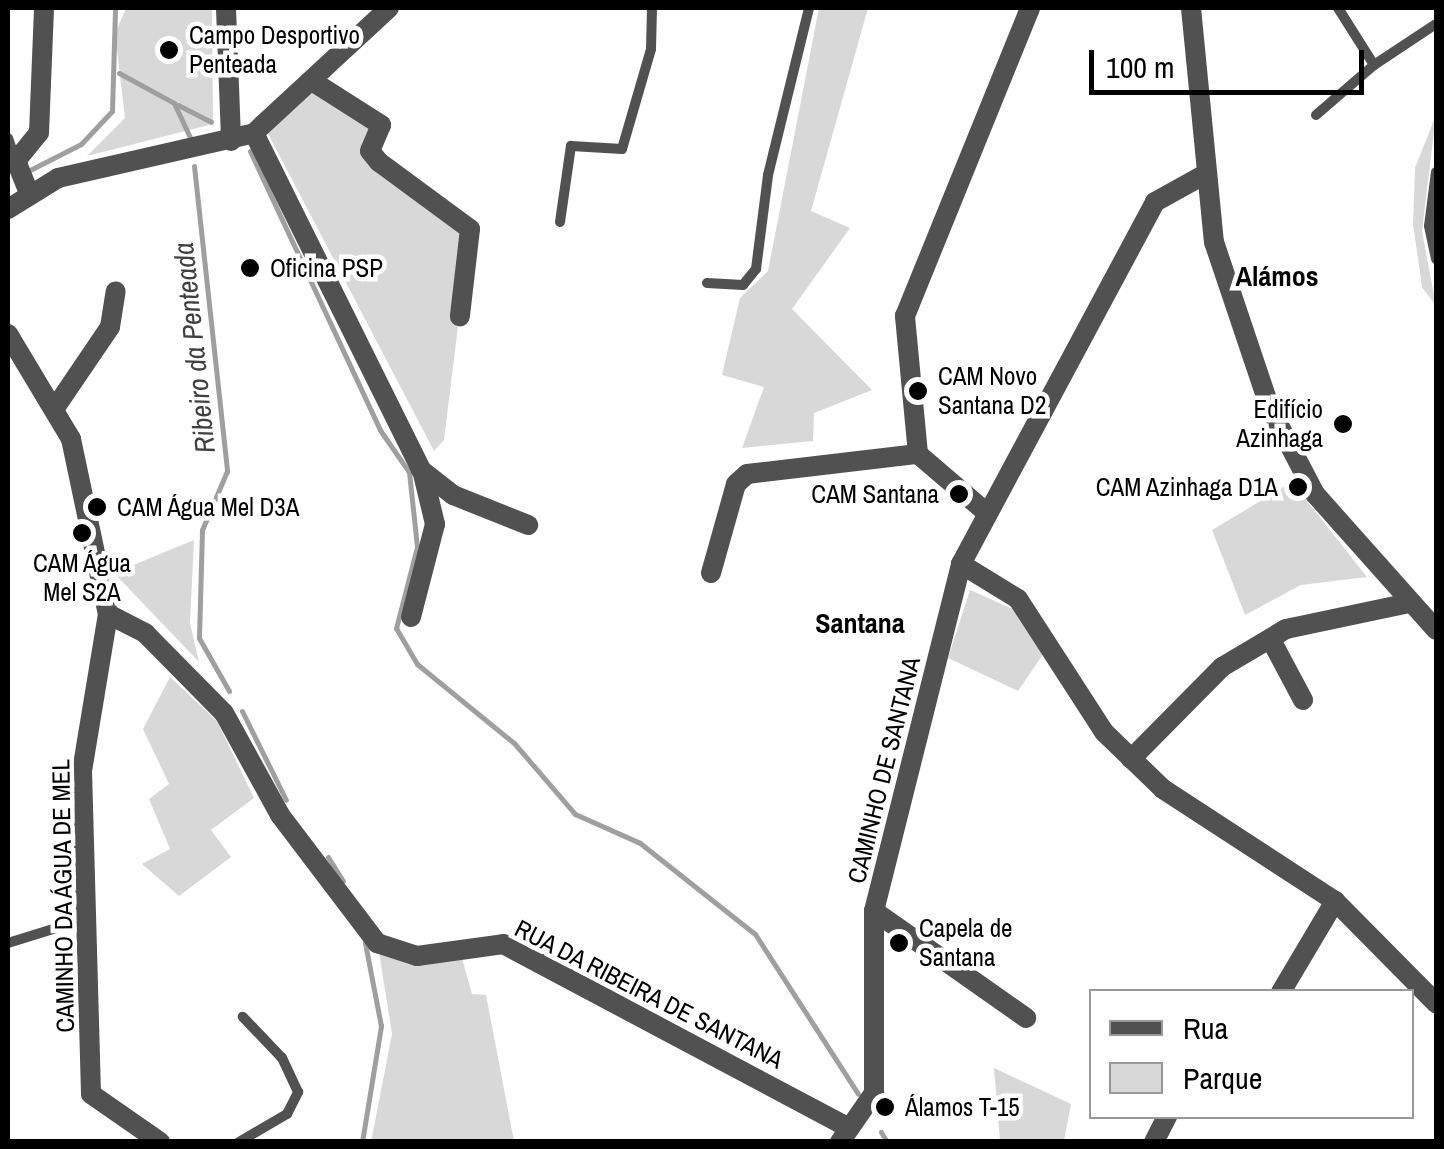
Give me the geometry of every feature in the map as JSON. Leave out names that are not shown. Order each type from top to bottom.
[{"type":"street","points":[[29,193],[16,161],[39,132],[44,8]]},
{"type":"street","points":[[8,209],[58,178],[208,149],[254,133],[389,8]]},
{"type":"street","points":[[987,512],[918,454],[904,316],[1030,8]]},
{"type":"street","points":[[1191,8],[1202,176],[1214,242],[1290,456],[1436,630]]},
{"type":"street","points":[[230,11],[232,141]]},
{"type":"street","points":[[312,82],[381,125],[371,140],[379,162],[470,229],[460,316]]},
{"type":"street","points":[[254,133],[422,470],[435,524],[412,617]]},
{"type":"street","name":"CAMINHO DE SANTANA","points":[[842,1134],[874,1092],[874,911],[961,564],[1155,202],[1202,176]]},
{"type":"street","points":[[54,408],[110,327],[116,291]]},
{"type":"street","name":"CAMINHO DA ÁGUA DE MEL","points":[[8,334],[70,439],[108,614],[82,771],[91,918],[90,1094],[160,1142]]},
{"type":"street","points":[[710,573],[736,484],[747,474],[918,454]]},
{"type":"street","points":[[422,470],[453,494],[528,525]]},
{"type":"street","points":[[961,564],[1018,599],[1104,732],[1132,759],[1224,834],[1334,901],[1436,1003]]},
{"type":"street","points":[[1132,759],[1222,667],[1308,617],[1409,602]]},
{"type":"street","name":"RUA DA RIBEIRA DE SANTANA","points":[[108,614],[145,633],[224,712],[328,885],[377,943],[417,956],[504,944],[842,1134]]},
{"type":"street","points":[[1271,640],[1303,700]]},
{"type":"street","points":[[1284,989],[1334,901]]},
{"type":"street","points":[[874,911],[1026,1018]]},
{"type":"street","points":[[1154,1142],[1166,1119]]},
{"type":"lane","points":[[560,222],[571,146],[622,150],[651,50],[652,8]]},
{"type":"lane","points":[[706,283],[743,285],[756,268],[768,175],[809,8]]},
{"type":"lane","points":[[1338,8],[1374,65]]},
{"type":"lane","points":[[1316,115],[1374,65],[1436,24]]},
{"type":"lane","points":[[8,138],[16,161]]},
{"type":"lane","points":[[1436,172],[1428,226],[1436,259]]},
{"type":"lane","points":[[8,943],[91,918]]},
{"type":"lane","points":[[239,1142],[287,1114],[298,1092],[282,1058],[243,1017]]},
{"type":"green space","points":[[126,8],[212,8],[213,124],[87,156],[125,118],[115,34]]},
{"type":"green space","points":[[819,8],[868,8],[811,211],[850,228],[792,309],[872,390],[814,413],[813,441],[742,448],[764,387],[722,375],[740,298],[768,271]]},
{"type":"green space","points":[[312,81],[381,125],[370,151],[470,229],[444,440],[434,451],[264,126]]},
{"type":"green space","points":[[1436,115],[1422,231],[1436,306],[1422,287],[1413,224],[1415,168]]},
{"type":"green space","points":[[1292,482],[1367,577],[1301,585],[1245,615],[1212,530]]},
{"type":"green space","points":[[194,540],[190,623],[199,662],[114,573]]},
{"type":"green space","points":[[970,590],[1015,610],[1044,653],[1018,691],[948,658]]},
{"type":"green space","points":[[170,677],[217,721],[254,798],[211,830],[231,857],[179,896],[142,864],[170,849],[149,799],[169,784],[143,729]]},
{"type":"green space","points":[[379,952],[462,958],[472,994],[486,995],[514,1141],[371,1142],[392,1034]]},
{"type":"green space","points":[[994,1068],[1071,1104],[1064,1141],[1000,1141]]},
{"type":"waterway","name":"Ribeiro da Penteada","points":[[28,171],[81,144],[112,111],[115,8]]},
{"type":"waterway","name":"Ribeiro da Penteada","points":[[119,73],[174,103],[190,138]]},
{"type":"waterway","points":[[178,105],[211,122]]},
{"type":"waterway","points":[[250,151],[380,430],[409,472],[417,547],[396,628],[417,664],[514,743],[575,814],[640,843],[755,934],[858,1094]]},
{"type":"waterway","name":"Ribeiro da Penteada","points":[[194,166],[227,471],[202,530],[199,638],[229,691]]},
{"type":"waterway","name":"Ribeiro da Penteada","points":[[242,711],[286,800]]},
{"type":"waterway","name":"Ribeiro da Penteada","points":[[328,857],[343,881]]},
{"type":"waterway","name":"Ribeiro da Penteada","points":[[362,1142],[381,1026],[365,943]]},
{"type":"waterway","points":[[881,1132],[887,1142]]},
{"type":"place","name":"Campo Desportivo Penteada","points":[[169,50]]},
{"type":"place","name":"Oficina PSP","points":[[250,268]]},
{"type":"place","name":"CAM Novo Santana D2","points":[[918,391]]},
{"type":"place","name":"Edifício Azinhaga","points":[[1343,424]]},
{"type":"place","name":"CAM Azinhaga D1A","points":[[1298,487]]},
{"type":"place","name":"CAM Santana","points":[[959,494]]},
{"type":"place","name":"CAM Água Mel D3A","points":[[97,507]]},
{"type":"place","name":"CAM Água Mel S2A","points":[[82,533]]},
{"type":"place","name":"Capela de Santana","points":[[899,943]]},
{"type":"place","name":"Álamos T-15","points":[[885,1107]]},
{"type":"district","name":"Alámos","points":[[1277,276]]},
{"type":"district","name":"Santana","points":[[860,623]]}]
